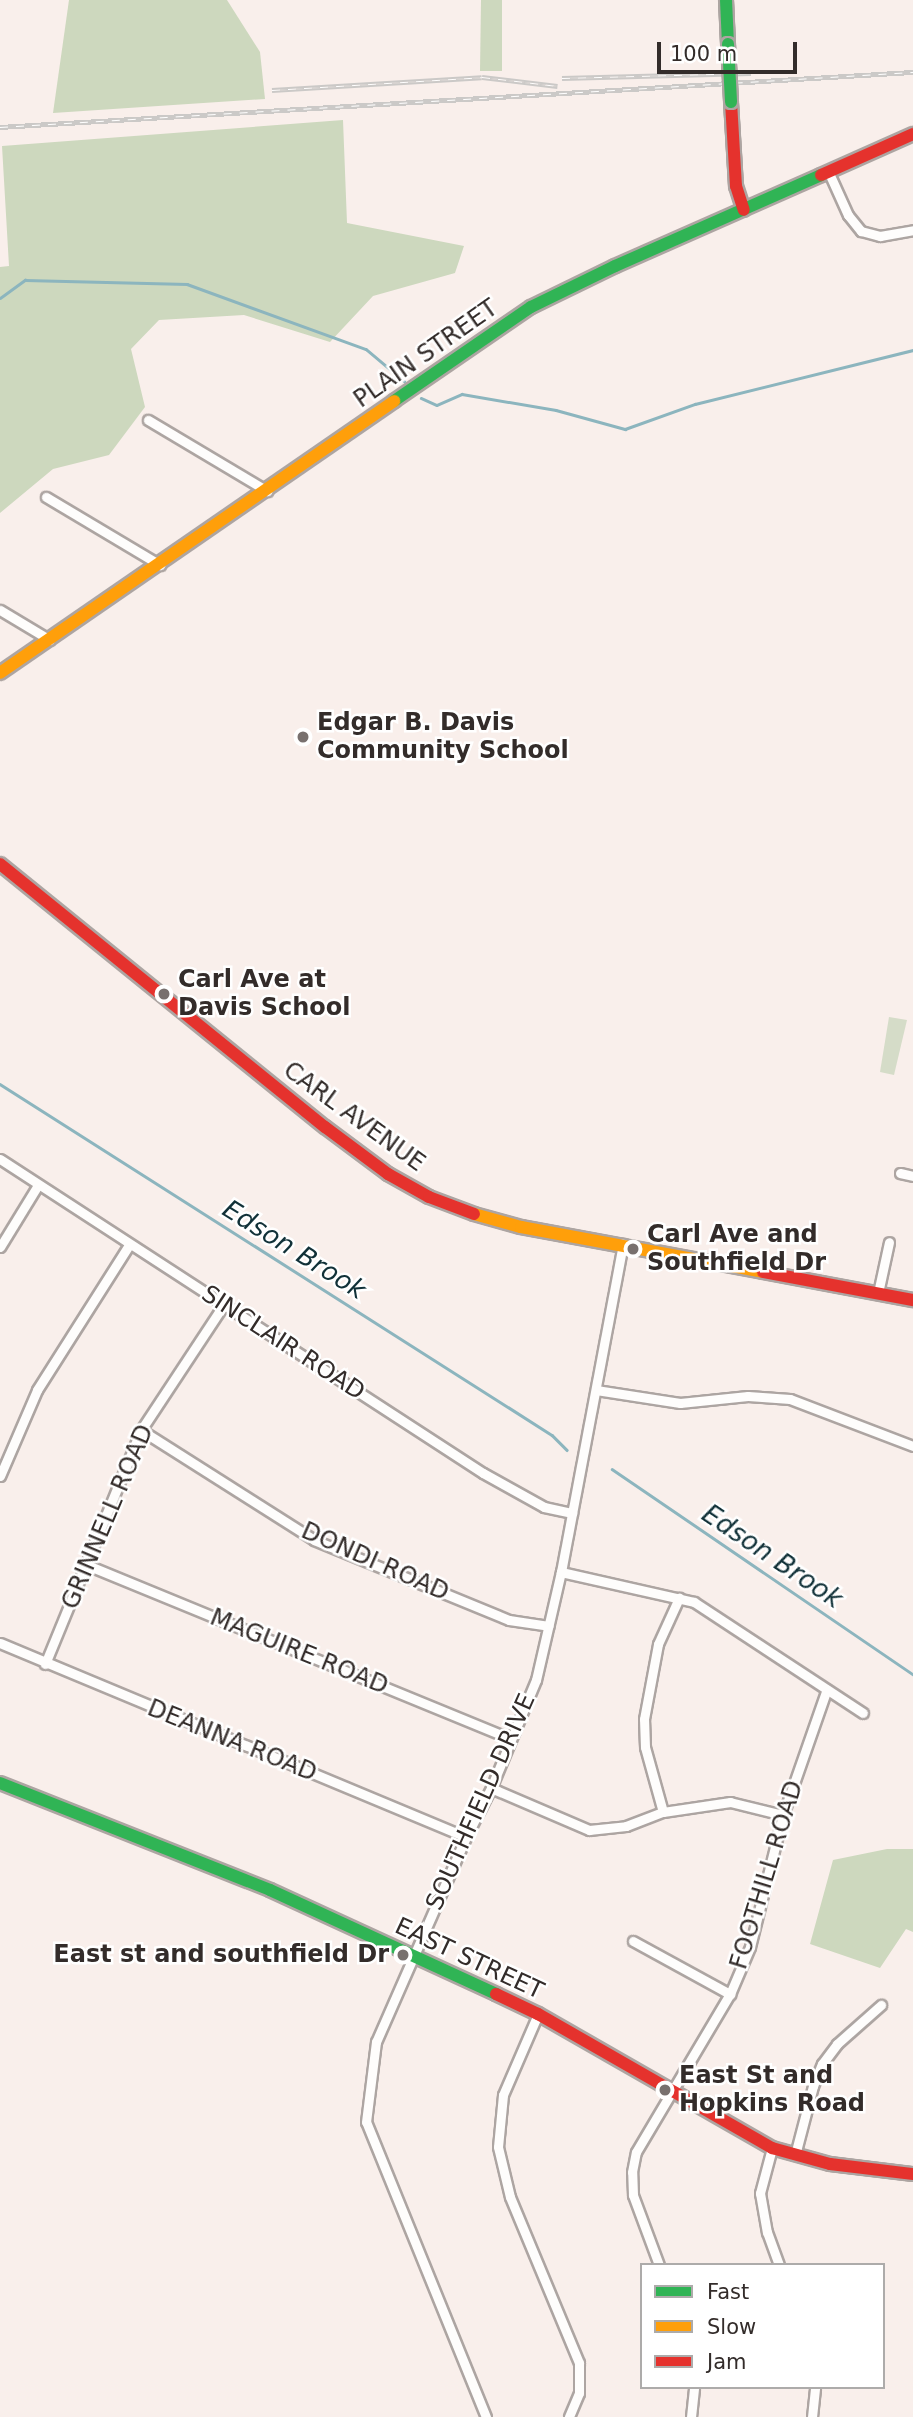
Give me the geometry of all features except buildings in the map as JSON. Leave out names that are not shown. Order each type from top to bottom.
[{"type":"street","points":[[726,0],[735,178],[744,210]]},
{"type":"street","name":"PLAIN STREET","points":[[0,673],[531,307],[604,271],[913,134]]},
{"type":"street","points":[[829,173],[848,215],[861,231],[880,236],[913,230]]},
{"type":"street","points":[[148,419],[267,491]]},
{"type":"street","points":[[46,497],[160,565]]},
{"type":"street","points":[[0,610],[50,640]]},
{"type":"street","name":"CARL AVENUE","points":[[0,864],[325,1127],[388,1174],[456,1209],[490,1220],[913,1300]]},
{"type":"street","name":"SINCLAIR ROAD","points":[[0,1159],[482,1473],[544,1507],[572,1513]]},
{"type":"street","points":[[900,1173],[913,1175]]},
{"type":"street","points":[[0,1247],[38,1185]]},
{"type":"street","points":[[878,1293],[889,1242]]},
{"type":"street","name":"SOUTHFIELD DRIVE","points":[[486,2417],[366,2122],[376,2042],[413,1954],[491,1788],[536,1679],[561,1572],[623,1244]]},
{"type":"street","points":[[0,1476],[37,1390],[129,1245]]},
{"type":"street","name":"GRINNELL ROAD","points":[[45,1664],[141,1430],[224,1304]]},
{"type":"street","points":[[596,1390],[680,1403],[748,1396],[790,1399],[913,1447]]},
{"type":"street","name":"DONDI ROAD","points":[[141,1430],[314,1540],[509,1620],[549,1626]]},
{"type":"street","name":"MAGUIRE ROAD","points":[[87,1565],[511,1739]]},
{"type":"street","points":[[561,1572],[694,1602],[863,1713]]},
{"type":"street","points":[[663,1812],[645,1747],[644,1718],[658,1644],[679,1598]]},
{"type":"street","name":"DEANNA ROAD","points":[[0,1643],[466,1837]]},
{"type":"street","name":"FOOTHILL ROAD","points":[[658,2263],[633,2195],[632,2172],[642,2141],[730,1994],[750,1947],[783,1815],[827,1689]]},
{"type":"street","name":"EAST STREET","points":[[0,1783],[270,1890],[413,1954],[538,2014],[772,2148],[851,2168],[913,2174]]},
{"type":"street","points":[[491,1788],[589,1830],[626,1826],[663,1812],[730,1802],[783,1815]]},
{"type":"street","points":[[633,1941],[730,1994]]},
{"type":"street","points":[[795,2155],[822,2064],[836,2044],[881,2005]]},
{"type":"street","points":[[538,2014],[503,2095],[498,2147],[510,2197],[576,2349],[580,2383],[569,2417]]},
{"type":"street","points":[[772,2148],[760,2193],[767,2232],[778,2263]]},
{"type":"street","points":[[691,2417],[694,2389]]},
{"type":"street","points":[[812,2417],[815,2389]]},
{"type":"green space","points":[[69,0],[227,0],[260,52],[265,99],[53,113]]},
{"type":"green space","points":[[481,0],[502,0],[502,71],[480,71]]},
{"type":"green space","points":[[343,120],[347,223],[464,246],[455,273],[373,296],[330,342],[244,315],[159,320],[131,349],[145,407],[109,455],[53,469],[0,513],[0,267],[9,266],[2,146]]},
{"type":"green space","points":[[889,1017],[907,1020],[894,1075],[880,1072]]},
{"type":"green space","points":[[887,1849],[913,1849],[913,1932],[906,1929],[880,1968],[810,1944],[833,1860]]},
{"type":"waterway","points":[[0,298],[25,280],[187,284],[366,349],[404,381]]},
{"type":"waterway","points":[[421,398],[437,405],[462,394],[556,410],[625,429],[695,404],[913,350]]},
{"type":"waterway","name":"Edson Brook","points":[[0,1084],[552,1435],[567,1450]]},
{"type":"waterway","name":"Edson Brook","points":[[612,1469],[913,1674]]},
{"type":"railway","points":[[0,127],[913,72]]},
{"type":"railway","points":[[562,78],[751,73]]},
{"type":"railway","points":[[272,90],[482,77],[557,86]]},
{"type":"traffic: fast","points":[[726,0],[728,44]]},
{"type":"traffic: fast","points":[[728,44],[731,102]]},
{"type":"traffic: fast","points":[[394,401],[531,307],[615,266],[821,175]]},
{"type":"traffic: fast","points":[[0,1783],[270,1890],[496,1994]]},
{"type":"traffic: slow","points":[[0,673],[394,401]]},
{"type":"traffic: slow","points":[[474,1214],[521,1227],[763,1272]]},
{"type":"traffic: jam","points":[[731,102],[736,186],[744,210]]},
{"type":"traffic: jam","points":[[821,175],[913,134]]},
{"type":"traffic: jam","points":[[0,864],[325,1127],[388,1174],[429,1197],[474,1214]]},
{"type":"traffic: jam","points":[[763,1272],[913,1300]]},
{"type":"traffic: jam","points":[[496,1994],[538,2014],[772,2148],[830,2164],[913,2174]]},
{"type":"place","name":"Edgar B. Davis Community School","points":[[303,737]]},
{"type":"place","name":"Carl Ave at Davis School","points":[[164,994]]},
{"type":"place","name":"Carl Ave and Southfield Dr","points":[[633,1249]]},
{"type":"place","name":"East st and southfield Dr","points":[[403,1955]]},
{"type":"place","name":"East St and Hopkins Road","points":[[665,2090]]}]
